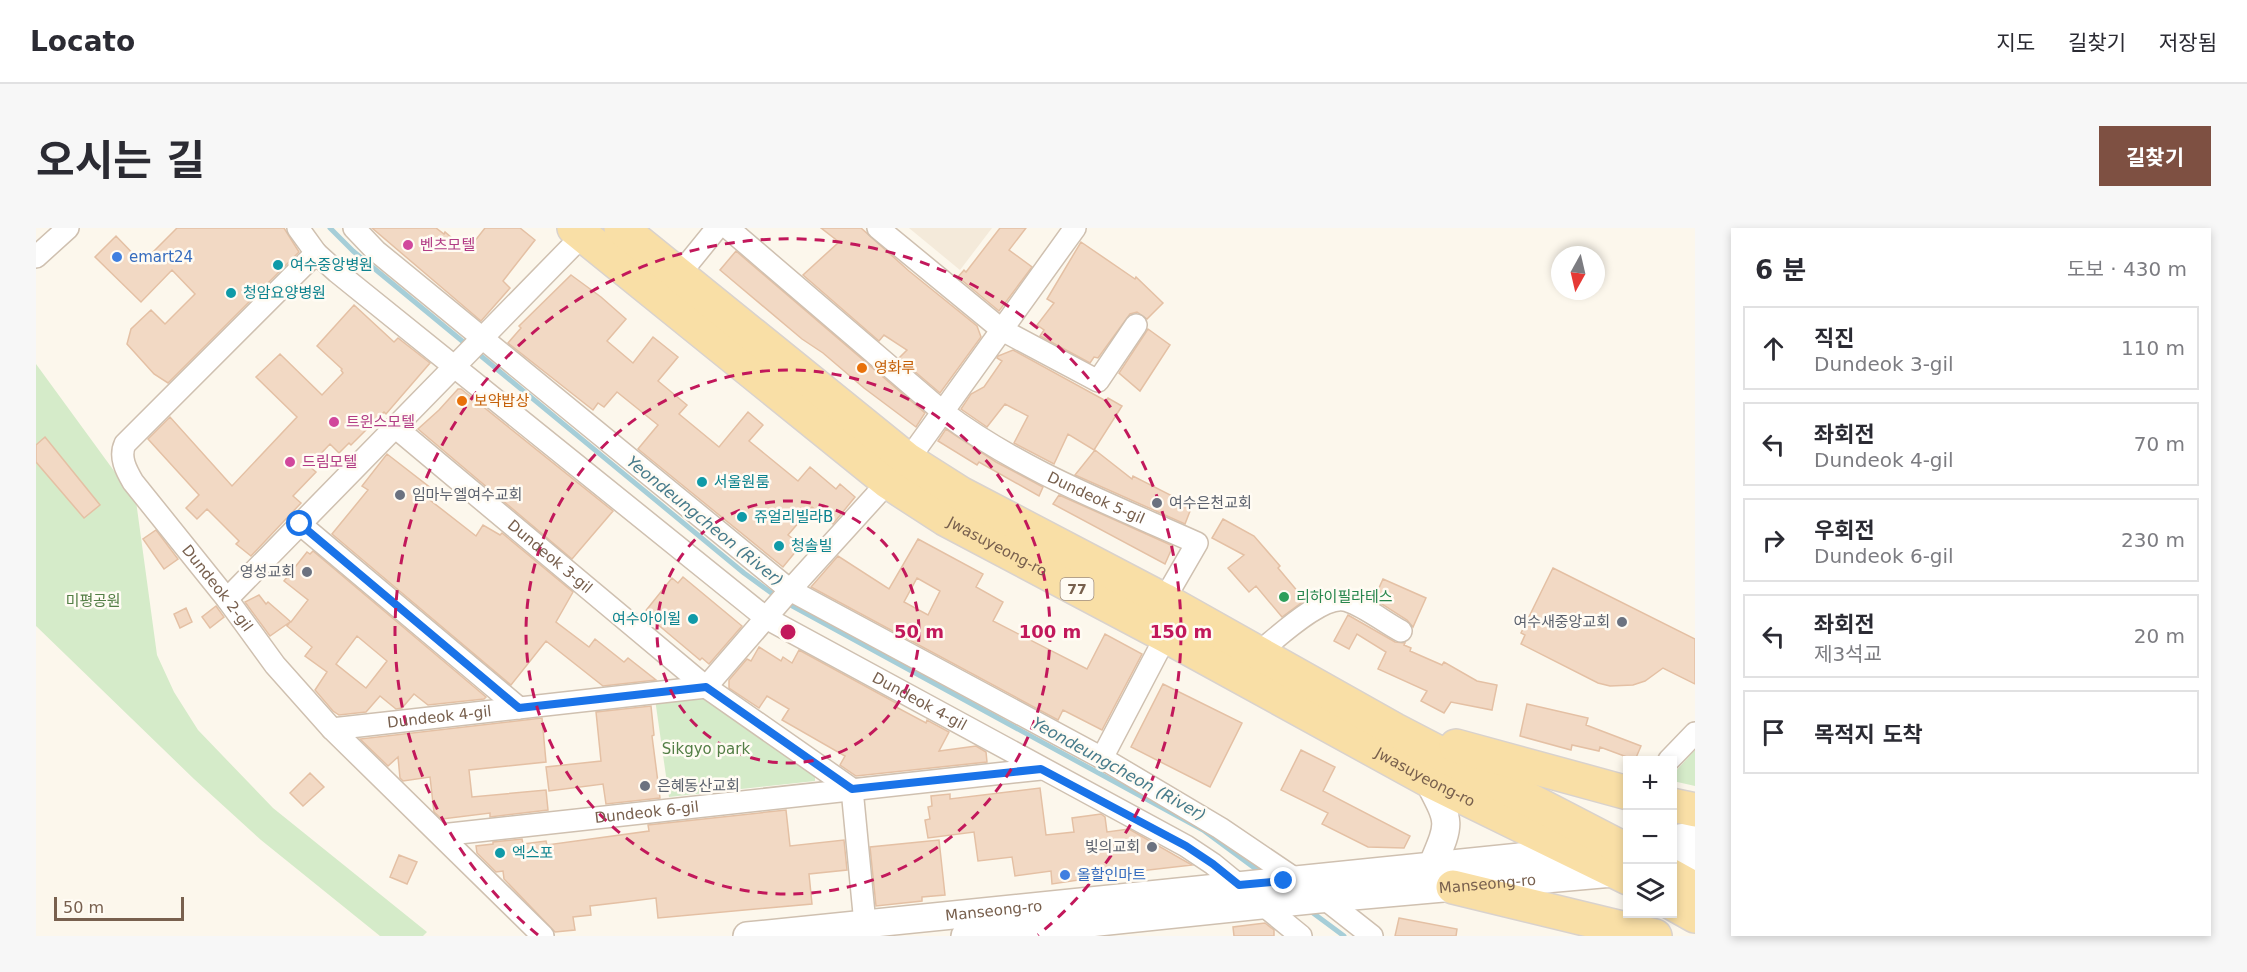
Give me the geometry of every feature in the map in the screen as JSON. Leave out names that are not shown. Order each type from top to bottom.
[{"type":"main road","name":"Jwasuyeong-ro","points":[[621,228],[678,276],[815,403],[898,471],[952,506],[1166,636],[1428,780],[1573,852],[1623,861]]},
{"type":"main road","name":"Jwasuyeong-ro","points":[[578,232],[815,403]]},
{"type":"main road","name":"Jwasuyeong-ro","points":[[952,506],[1164,600],[1623,860]]},
{"type":"main road","points":[[1395,730],[1623,792]]},
{"type":"main road","points":[[1677,806],[1695,810]]},
{"type":"main road","points":[[1442,877],[1655,936]]},
{"type":"main road","points":[[1677,879],[1695,889]]},
{"type":"main road","points":[[1677,906],[1695,916]]},
{"type":"street","points":[[36,257],[68,228]]},
{"type":"street","points":[[298,228],[316,253],[337,272],[454,367]]},
{"type":"street","points":[[354,228],[376,251],[790,590],[1102,758],[1220,828],[1290,881],[1322,899],[1372,936]]},
{"type":"street","points":[[678,276],[717,228]]},
{"type":"street","name":"Dundeok 5-gil","points":[[728,228],[943,412],[990,444],[1052,479],[1197,543],[1164,600]]},
{"type":"street","points":[[878,228],[1002,330],[1098,381],[1136,325]]},
{"type":"street","points":[[865,924],[852,789],[706,687],[898,471],[1075,228]]},
{"type":"street","points":[[227,599],[482,338],[578,232]]},
{"type":"street","name":"Dundeok 2-gil","points":[[316,253],[123,448],[124,462],[133,482],[227,599],[275,665],[332,729],[543,936]]},
{"type":"street","name":"Dundeok 4-gil","points":[[454,367],[766,618],[1041,769]]},
{"type":"street","name":"Dundeok 3-gil","points":[[395,427],[706,687]]},
{"type":"street","points":[[300,524],[519,708]]},
{"type":"street","points":[[1258,652],[1315,609],[1332,601],[1348,601],[1401,631]]},
{"type":"street","points":[[1102,758],[1166,636]]},
{"type":"street","name":"Dundeok 4-gil","points":[[332,729],[706,687]]},
{"type":"street","points":[[1673,756],[1695,733]]},
{"type":"street","points":[[1041,769],[1186,846],[1266,904],[1301,936]]},
{"type":"street","name":"Dundeok 6-gil","points":[[441,835],[1041,769]]},
{"type":"street","points":[[1428,780],[1446,813],[1442,877]]},
{"type":"street","points":[[1677,838],[1695,836]]},
{"type":"street","name":"Manseong-ro","points":[[965,936],[1322,899],[1573,852]]},
{"type":"street","points":[[1677,863],[1695,860]]},
{"type":"street","name":"Manseong-ro","points":[[747,936],[1239,885],[1290,881],[1442,877],[1623,861]]},
{"type":"shaded area","points":[[909,228],[992,228],[960,270]]},
{"type":"green space","name":"미평공원","points":[[36,364],[136,501],[157,655],[174,692],[198,730],[273,808],[427,932],[423,936],[380,936],[261,840],[194,779],[36,626]]},
{"type":"green space","name":"Sikgyo park","points":[[704,694],[815,772],[815,781],[669,797],[655,699]]},
{"type":"green space","points":[[1695,750],[1695,786],[1677,782],[1677,770]]},
{"type":"building","points":[[177,228],[284,228],[299,252],[168,383],[154,374],[127,344],[131,329],[151,310],[165,324],[195,294],[172,270],[141,302],[95,257],[116,236],[142,263]]},
{"type":"building","points":[[372,228],[436,228],[444,234],[445,232],[467,251],[485,228],[520,228],[535,240],[503,281],[510,288],[481,321]]},
{"type":"building","points":[[821,228],[861,228],[909,271],[977,326],[981,337],[940,393],[899,358],[907,350],[884,335],[879,341],[803,275],[839,242]]},
{"type":"building","points":[[1000,228],[1026,228],[1009,250],[1032,267],[999,311],[958,277],[964,270],[966,272]]},
{"type":"building","points":[[1081,242],[1135,279],[1136,277],[1163,303],[1147,319],[1137,312],[1130,314],[1098,358],[1094,357],[1090,363],[1040,336],[1044,330],[1037,325],[1054,303],[1047,299]]},
{"type":"building","points":[[736,251],[925,413],[916,427],[802,339],[720,270]]},
{"type":"building","points":[[571,275],[626,319],[607,341],[633,363],[653,337],[678,357],[658,381],[687,405],[679,414],[719,447],[748,412],[763,425],[749,441],[798,481],[810,467],[836,489],[840,484],[855,497],[833,524],[812,507],[788,535],[801,545],[783,567],[638,449],[658,425],[617,392],[604,407],[598,403],[593,410],[508,343],[521,328],[519,326]]},
{"type":"building","points":[[354,305],[394,342],[398,338],[430,363],[386,414],[384,412],[351,445],[349,443],[339,453],[330,444],[309,466],[316,472],[293,496],[301,503],[251,556],[236,544],[239,541],[207,509],[197,519],[186,508],[199,495],[148,439],[170,417],[232,486],[297,417],[256,377],[280,354],[322,395],[343,373],[342,369],[317,346]]},
{"type":"building","points":[[1148,329],[1170,345],[1140,391],[1119,373]]},
{"type":"building","points":[[1013,350],[1106,401],[1108,398],[1122,406],[1094,450],[1068,434],[1054,464],[1014,443],[1028,416],[1005,404],[987,427],[961,409],[971,394],[984,387],[1002,361],[997,358],[998,356]]},
{"type":"building","points":[[458,389],[461,389],[613,511],[572,559],[418,429]]},
{"type":"building","points":[[946,429],[996,462],[1043,487],[1039,496],[979,462],[977,465],[938,441]]},
{"type":"building","points":[[45,437],[100,505],[84,518],[36,462],[36,445]]},
{"type":"building","points":[[1095,450],[1132,479],[1133,476],[1192,506],[1185,524],[1075,475]]},
{"type":"building","points":[[387,454],[432,489],[426,497],[476,536],[483,525],[500,535],[502,533],[573,592],[556,622],[589,647],[595,639],[624,662],[628,658],[656,680],[603,686],[546,641],[511,685],[332,534],[368,490],[362,486]]},
{"type":"building","points":[[1059,495],[1173,546],[1165,564],[1053,504]]},
{"type":"building","points":[[1223,519],[1254,536],[1305,600],[1282,617],[1256,586],[1249,592],[1228,568],[1244,555],[1212,538]]},
{"type":"building","points":[[156,530],[178,559],[164,569],[143,539]]},
{"type":"building","points":[[918,539],[983,574],[976,587],[1003,602],[993,621],[1087,669],[1105,634],[1142,654],[1102,730],[1063,710],[1058,720],[811,587],[838,556],[889,589]],"holes":[[[917,578],[940,591],[928,615],[904,602]]]},
{"type":"building","points":[[313,551],[486,697],[428,705],[414,694],[402,708],[396,709],[380,696],[366,712],[339,715],[333,711],[315,690],[327,672],[305,656],[312,647],[287,626],[290,622],[270,636],[245,602],[259,595],[266,604],[268,602],[291,622],[308,600],[284,581],[307,552],[310,554]],"holes":[[[357,636],[387,661],[366,688],[336,664]]]},
{"type":"building","name":"여수새중앙교회","points":[[1553,568],[1695,639],[1695,684],[1663,668],[1645,681],[1633,685],[1610,686],[1598,683],[1521,644],[1525,635],[1521,633]]},
{"type":"building","name":"여수아이윌","points":[[683,577],[742,626],[709,664],[702,658],[700,660],[644,613],[672,578],[678,583]]},
{"type":"building","points":[[1383,579],[1426,598],[1413,627],[1407,620],[1374,599]]},
{"type":"building","points":[[216,606],[224,617],[210,628],[202,617]]},
{"type":"building","points":[[186,608],[192,622],[180,628],[174,614]]},
{"type":"building","points":[[1348,615],[1395,642],[1405,643],[1404,645],[1411,648],[1410,651],[1442,665],[1444,662],[1477,681],[1497,685],[1492,710],[1451,702],[1444,713],[1421,701],[1427,691],[1378,669],[1386,652],[1357,634],[1349,649],[1334,641]]},
{"type":"building","points":[[759,647],[781,661],[783,657],[792,663],[799,650],[898,704],[896,707],[949,732],[939,751],[976,746],[986,752],[987,762],[856,776],[840,765],[845,756],[782,720],[789,709],[767,696],[759,708],[729,688],[729,680],[747,659],[751,661]]},
{"type":"building","points":[[1163,684],[1242,723],[1210,787],[1131,747]]},
{"type":"building","points":[[1527,704],[1588,718],[1586,725],[1641,746],[1637,756],[1624,756],[1600,747],[1599,751],[1572,745],[1571,750],[1520,736]]},
{"type":"building","points":[[651,706],[654,735],[652,736],[660,798],[606,804],[603,784],[549,791],[546,767],[601,761],[596,712]]},
{"type":"building","points":[[542,718],[546,762],[469,770],[472,797],[546,790],[548,810],[490,817],[490,813],[442,819],[434,812],[430,777],[403,781],[400,778],[398,757],[388,766],[360,739]]},
{"type":"building","points":[[1301,750],[1335,767],[1323,791],[1410,836],[1404,848],[1368,847],[1322,824],[1328,813],[1281,790]]},
{"type":"building","points":[[310,773],[324,787],[303,806],[290,793]]},
{"type":"building","points":[[1040,788],[1046,835],[1074,832],[1072,818],[1101,814],[1105,817],[1107,832],[1129,829],[1192,865],[1078,878],[1079,880],[1052,884],[1051,871],[1015,876],[1012,857],[978,861],[974,832],[928,838],[925,820],[930,819],[928,807],[932,806],[931,796],[950,794],[950,799]]},
{"type":"building","points":[[786,810],[790,846],[844,840],[847,870],[809,874],[812,904],[658,918],[656,898],[590,906],[591,915],[573,917],[575,930],[555,932],[504,879],[503,871],[496,872],[477,853],[476,846],[522,839],[523,844],[546,841],[547,845],[649,831],[648,825]]},
{"type":"building","points":[[939,840],[945,895],[922,897],[922,901],[876,906],[870,847]]},
{"type":"building","points":[[399,855],[417,862],[407,884],[390,877]]},
{"type":"building","points":[[1399,918],[1457,929],[1456,936],[1395,936]]},
{"type":"building","points":[[1265,923],[1274,930],[1274,936],[1234,936],[1233,927]]},
{"type":"waterway","name":"Yeondeungcheon (River)","points":[[330,228],[353,251],[467,345]]},
{"type":"waterway","name":"Yeondeungcheon (River)","points":[[475,351],[744,573],[777,597]]},
{"type":"waterway","name":"Yeondeungcheon (River)","points":[[785,602],[1203,830],[1264,875]]},
{"type":"waterway","name":"Yeondeungcheon (River)","points":[[1309,910],[1344,936]]},
{"type":"place","name":"벤츠모텔","points":[[408,245]]},
{"type":"place","name":"emart24","points":[[117,257]]},
{"type":"place","name":"여수중앙병원","points":[[278,265]]},
{"type":"place","name":"청암요양병원","points":[[231,293]]},
{"type":"place","name":"영화루","points":[[862,368]]},
{"type":"place","name":"보약밥상","points":[[462,401]]},
{"type":"place","name":"트윈스모텔","points":[[334,422]]},
{"type":"place","name":"드림모텔","points":[[290,462]]},
{"type":"place","name":"서울원룸","points":[[702,482]]},
{"type":"place","name":"임마누엘여수교회","points":[[400,495]]},
{"type":"place","name":"여수은천교회","points":[[1157,503]]},
{"type":"place","name":"쥬얼리빌라B","points":[[742,517]]},
{"type":"place","name":"청솔빌","points":[[779,546]]},
{"type":"place","name":"영성교회","points":[[307,572]]},
{"type":"place","name":"리하이필라테스","points":[[1284,597]]},
{"type":"place","name":"여수아이윌","points":[[693,619]]},
{"type":"place","name":"여수새중앙교회","points":[[1622,622]]},
{"type":"place","name":"은혜동산교회","points":[[645,786]]},
{"type":"place","name":"빛의교회","points":[[1152,847]]},
{"type":"place","name":"엑스포","points":[[500,853]]},
{"type":"place","name":"올할인마트","points":[[1065,875]]},
{"type":"route","points":[[300,524],[519,708],[706,687],[852,789],[1041,769],[1186,846],[1239,885],[1284,881]]}]
